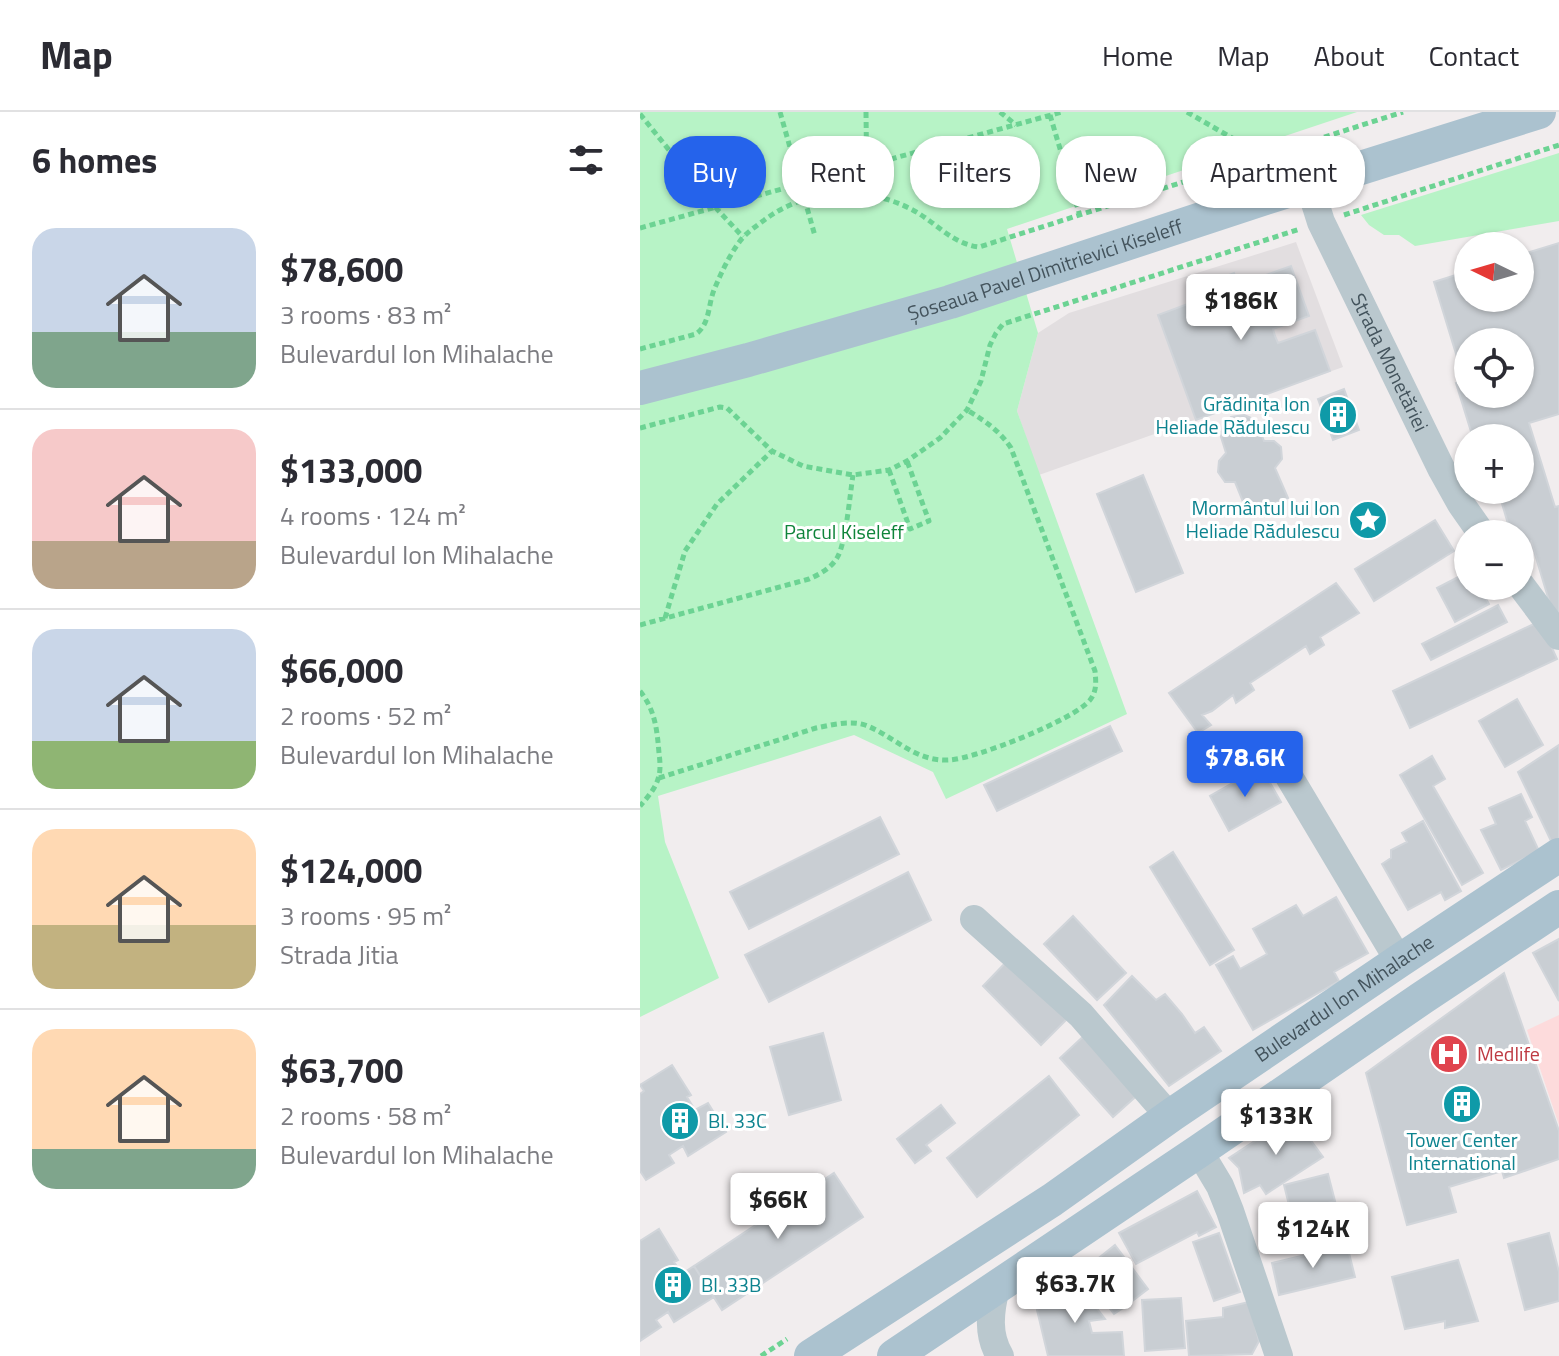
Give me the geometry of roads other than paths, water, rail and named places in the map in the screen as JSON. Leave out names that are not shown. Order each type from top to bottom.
[{"type":"main road","name":"Șoseaua Pavel Dimitrievici Kiseleff","points":[[1365,166],[1539,112]]},
{"type":"main road","name":"Șoseaua Pavel Dimitrievici Kiseleff","points":[[640,388],[920,311],[1235,208]]},
{"type":"main road","name":"Bulevardul Ion Mihalache","points":[[811,1356],[1052,1200],[1559,855]]},
{"type":"main road","points":[[894,1356],[1559,907]]},
{"type":"main road","points":[[974,1252],[996,1288]]},
{"type":"street","name":"Strada Monetăriei","points":[[1317,208],[1442,470],[1472,520]]},
{"type":"street","points":[[1532,600],[1559,636]]},
{"type":"street","points":[[1278,758],[1399,961]]},
{"type":"street","points":[[974,919],[1081,1015],[1170,1117]]},
{"type":"street","points":[[1199,1151],[1220,1186],[1230,1211],[1279,1356]]},
{"type":"street","points":[[996,1288],[991,1309],[991,1329],[1000,1356]]},
{"type":"place","name":"Grădinița Ion Heliade Rădulescu","points":[[1338,415]]},
{"type":"place","name":"Mormântul lui Ion Heliade Rădulescu","points":[[1368,520]]},
{"type":"place","name":"Medlife","points":[[1449,1054]]},
{"type":"place","name":"Tower Center International","points":[[1462,1104]]},
{"type":"place","name":"Bl. 33C","points":[[680,1121]]},
{"type":"place","name":"Bl. 33B","points":[[673,1285]]},
{"type":"park label","name":"Parcul Kiseleff","points":[[844,532]]}]
